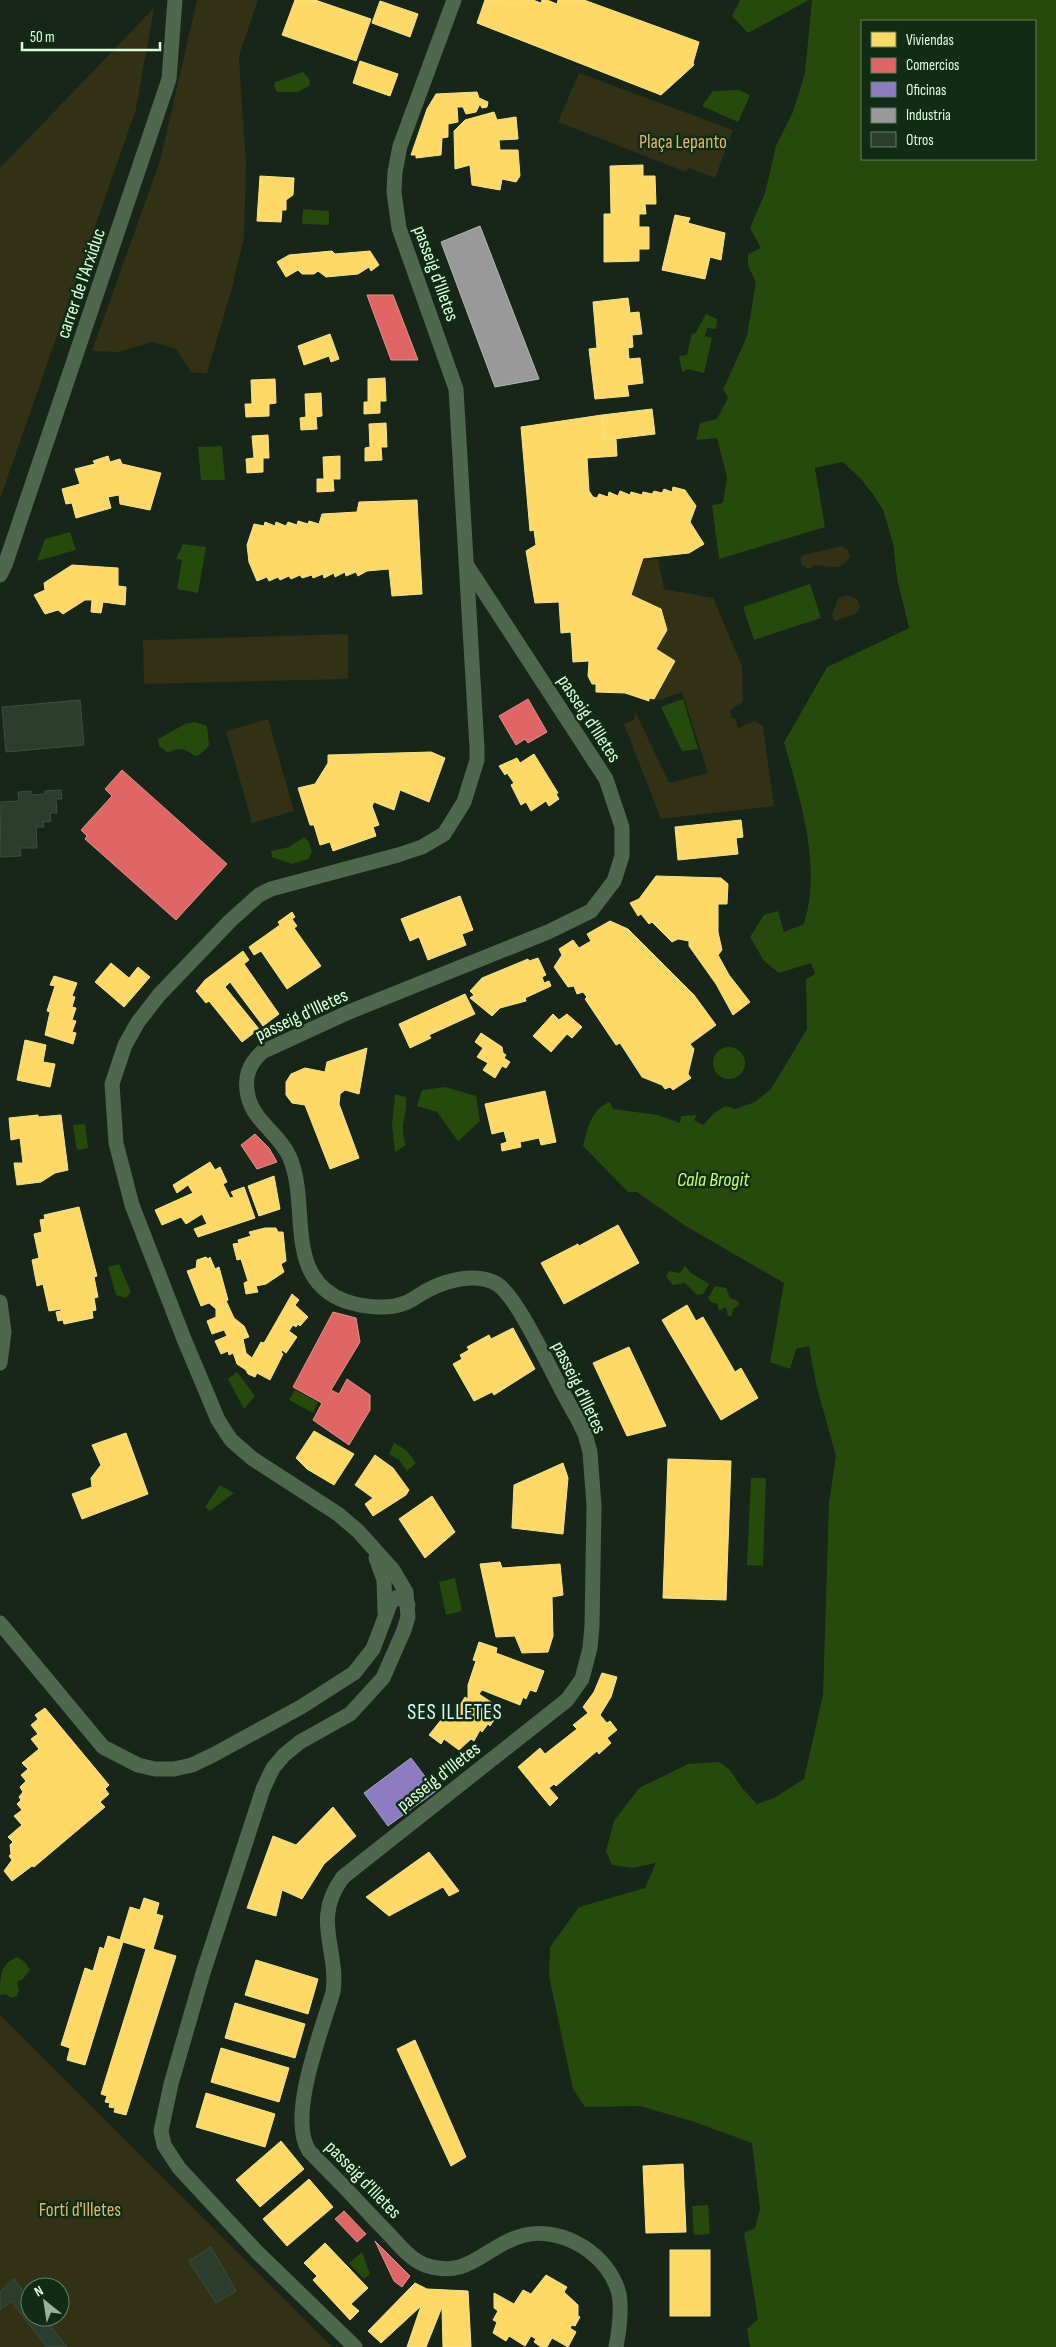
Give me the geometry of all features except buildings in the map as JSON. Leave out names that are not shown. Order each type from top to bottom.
[{"type":"street","name":"carrer de l'Arxiduc","points":[[0,575],[6,565],[169,79],[175,0]]},
{"type":"street","name":"passeig d'Illetes","points":[[355,2347],[257,2252],[178,2168],[164,2145],[161,2131],[172,2081],[203,1973],[262,1789],[273,1768],[284,1755],[300,1742],[350,1714],[383,1678],[397,1649],[408,1617],[406,1592],[392,1570],[358,1531],[338,1514],[253,1460],[231,1440],[218,1420],[132,1205],[116,1143],[112,1084],[122,1051],[138,1022],[166,988],[230,921],[259,895],[271,889],[422,847],[444,834],[464,802],[477,760],[466,588],[468,567],[456,389],[448,360],[399,228],[394,192],[395,172],[400,146],[454,0]]},
{"type":"street","name":"passeig d'Illetes","points":[[468,567],[606,780],[622,827],[622,856],[614,881],[591,911],[556,928],[349,1012],[262,1052],[249,1069],[246,1086],[251,1107],[275,1135],[290,1158],[299,1200],[303,1257],[315,1278],[333,1294],[346,1301],[391,1307],[406,1303],[430,1289],[452,1281],[476,1278],[488,1279],[498,1285],[514,1303],[576,1416],[585,1434],[590,1452],[594,1506],[590,1648],[582,1678],[574,1694],[343,1877],[336,1887],[328,1909],[327,1932],[335,1981],[306,2089],[301,2132],[309,2151],[400,2245],[422,2264],[444,2270],[459,2269],[509,2240],[543,2233],[559,2235],[594,2255],[610,2274],[619,2296],[616,2347]]},
{"type":"street","points":[[0,1302],[4,1332],[0,1363]]},
{"type":"street","points":[[372,1549],[384,1580],[385,1617]]},
{"type":"street","points":[[0,1623],[103,1747],[138,1765],[155,1769],[174,1769],[192,1765],[213,1755],[302,1707],[354,1673],[373,1649],[385,1617],[395,1598],[400,1597],[408,1605]]},
{"type":"green space","points":[[197,0],[258,0],[239,56],[246,166],[244,238],[232,288],[207,373],[192,373],[176,349],[152,342],[119,352],[92,351],[160,161]]},
{"type":"green space","points":[[154,8],[136,109],[0,499],[0,168]]},
{"type":"green space","name":"Plaça Lepanto","points":[[579,73],[733,130],[715,178],[689,168],[686,172],[558,122]]},
{"type":"green space","points":[[841,546],[848,550],[850,556],[840,566],[815,565],[808,569],[801,565],[801,557],[804,555]]},
{"type":"green space","points":[[658,559],[664,589],[713,598],[742,666],[743,702],[730,710],[731,718],[735,718],[738,728],[755,721],[763,726],[774,806],[661,819],[624,724],[634,720],[635,711],[669,783],[708,773],[682,692],[660,700],[654,699],[675,661],[656,649],[667,630],[661,609],[631,595],[642,560]]},
{"type":"green space","points":[[843,596],[851,596],[858,600],[860,608],[855,614],[835,621],[832,615],[838,599]]},
{"type":"green space","points":[[348,634],[348,679],[144,684],[143,640]]},
{"type":"green space","points":[[268,719],[294,811],[252,823],[226,731]]},
{"type":"green space","name":"Fortí d'Illetes","points":[[0,2015],[332,2347],[0,2347]]},
{"type":"water","points":[[740,0],[809,0],[748,33],[732,16]]},
{"type":"water","name":"Cala Brogit","points":[[812,0],[1056,0],[1056,2347],[750,2347],[747,2329],[758,2319],[744,2233],[755,2228],[760,2209],[752,2143],[695,2122],[640,2106],[585,2107],[573,2089],[549,1976],[550,1947],[579,1907],[645,1888],[656,1863],[633,1868],[612,1865],[606,1851],[614,1821],[639,1788],[688,1764],[719,1762],[730,1770],[742,1788],[757,1804],[774,1798],[804,1779],[823,1695],[829,1503],[836,1456],[816,1384],[809,1346],[796,1349],[790,1369],[770,1362],[784,1283],[684,1225],[637,1192],[628,1192],[583,1146],[594,1114],[598,1109],[610,1102],[613,1109],[658,1115],[680,1123],[681,1116],[697,1115],[694,1120],[703,1125],[714,1113],[726,1106],[735,1109],[755,1102],[771,1089],[807,1029],[806,979],[815,974],[811,963],[779,973],[764,961],[750,937],[764,915],[778,911],[784,932],[804,924],[809,902],[811,879],[807,833],[784,742],[827,667],[909,628],[897,579],[893,544],[883,510],[873,494],[843,462],[815,468],[825,527],[719,559],[712,505],[723,503],[727,477],[717,438],[696,440],[700,423],[717,419],[728,398],[723,390],[747,336],[756,282],[748,266],[748,254],[761,248],[750,228],[765,193],[776,146],[793,112],[805,73]]},
{"type":"water","points":[[303,72],[310,80],[309,86],[298,92],[277,92],[274,86],[275,82]]},
{"type":"water","points":[[739,90],[750,95],[738,122],[702,106],[713,91]]},
{"type":"water","points":[[303,209],[329,211],[329,225],[302,224]]},
{"type":"water","points":[[706,314],[717,319],[716,329],[707,328],[705,336],[712,338],[704,373],[689,369],[682,372],[679,356],[687,355],[692,333],[695,334]]},
{"type":"water","points":[[222,446],[225,480],[201,480],[198,447]]},
{"type":"water","points":[[70,532],[76,550],[37,561],[45,539]]},
{"type":"water","points":[[183,544],[206,547],[198,593],[177,589],[182,560],[176,559]]},
{"type":"water","points":[[810,584],[821,618],[754,640],[743,607]]},
{"type":"water","points":[[683,699],[698,749],[682,751],[661,707]]},
{"type":"water","points":[[195,722],[207,726],[209,745],[199,755],[196,756],[180,749],[168,753],[159,746],[158,739],[185,724]]},
{"type":"water","points":[[304,837],[309,842],[312,852],[308,859],[292,864],[272,857],[271,851],[289,847]]},
{"type":"water","points":[[729,1047],[741,1051],[745,1063],[741,1075],[729,1079],[717,1075],[713,1063],[717,1051]]},
{"type":"water","points":[[445,1087],[476,1096],[480,1121],[458,1141],[437,1112],[417,1106],[422,1090]]},
{"type":"water","points":[[395,1094],[406,1097],[403,1131],[406,1145],[395,1152],[392,1125]]},
{"type":"water","points":[[85,1124],[88,1148],[77,1150],[73,1125]]},
{"type":"water","points":[[119,1264],[131,1292],[126,1298],[116,1295],[108,1267]]},
{"type":"water","points":[[685,1266],[691,1273],[709,1284],[703,1294],[697,1295],[685,1283],[673,1285],[666,1276],[669,1271],[680,1273]]},
{"type":"water","points":[[715,1286],[726,1288],[730,1298],[738,1301],[739,1305],[733,1309],[732,1316],[728,1316],[726,1307],[719,1311],[717,1304],[711,1302],[708,1298]]},
{"type":"water","points":[[237,1372],[255,1396],[244,1409],[228,1379]]},
{"type":"water","points":[[295,1390],[318,1402],[313,1413],[289,1400]]},
{"type":"water","points":[[394,1443],[406,1450],[416,1463],[407,1471],[399,1460],[389,1454]]},
{"type":"water","points":[[751,1478],[766,1478],[763,1566],[747,1565]]},
{"type":"water","points":[[220,1485],[234,1493],[210,1511],[205,1507]]},
{"type":"water","points":[[455,1578],[462,1611],[446,1615],[439,1582]]},
{"type":"water","points":[[17,1957],[25,1962],[30,1970],[23,1979],[17,1982],[19,1990],[17,1996],[11,1998],[6,1994],[0,1995],[0,1982],[4,1967]]},
{"type":"water","points":[[708,2205],[710,2234],[694,2235],[692,2206]]},
{"type":"water","points":[[362,2252],[370,2274],[364,2279],[349,2263]]},
{"type":"pier","points":[[843,462],[862,480],[883,510],[893,544],[897,579],[909,628],[827,667],[784,742],[782,741],[825,665],[906,627],[895,580],[890,545],[881,511],[871,495],[842,465],[818,470],[822,494],[820,494],[815,468]]},
{"type":"district","name":"SES ILLETES","points":[[455,1712]]}]
